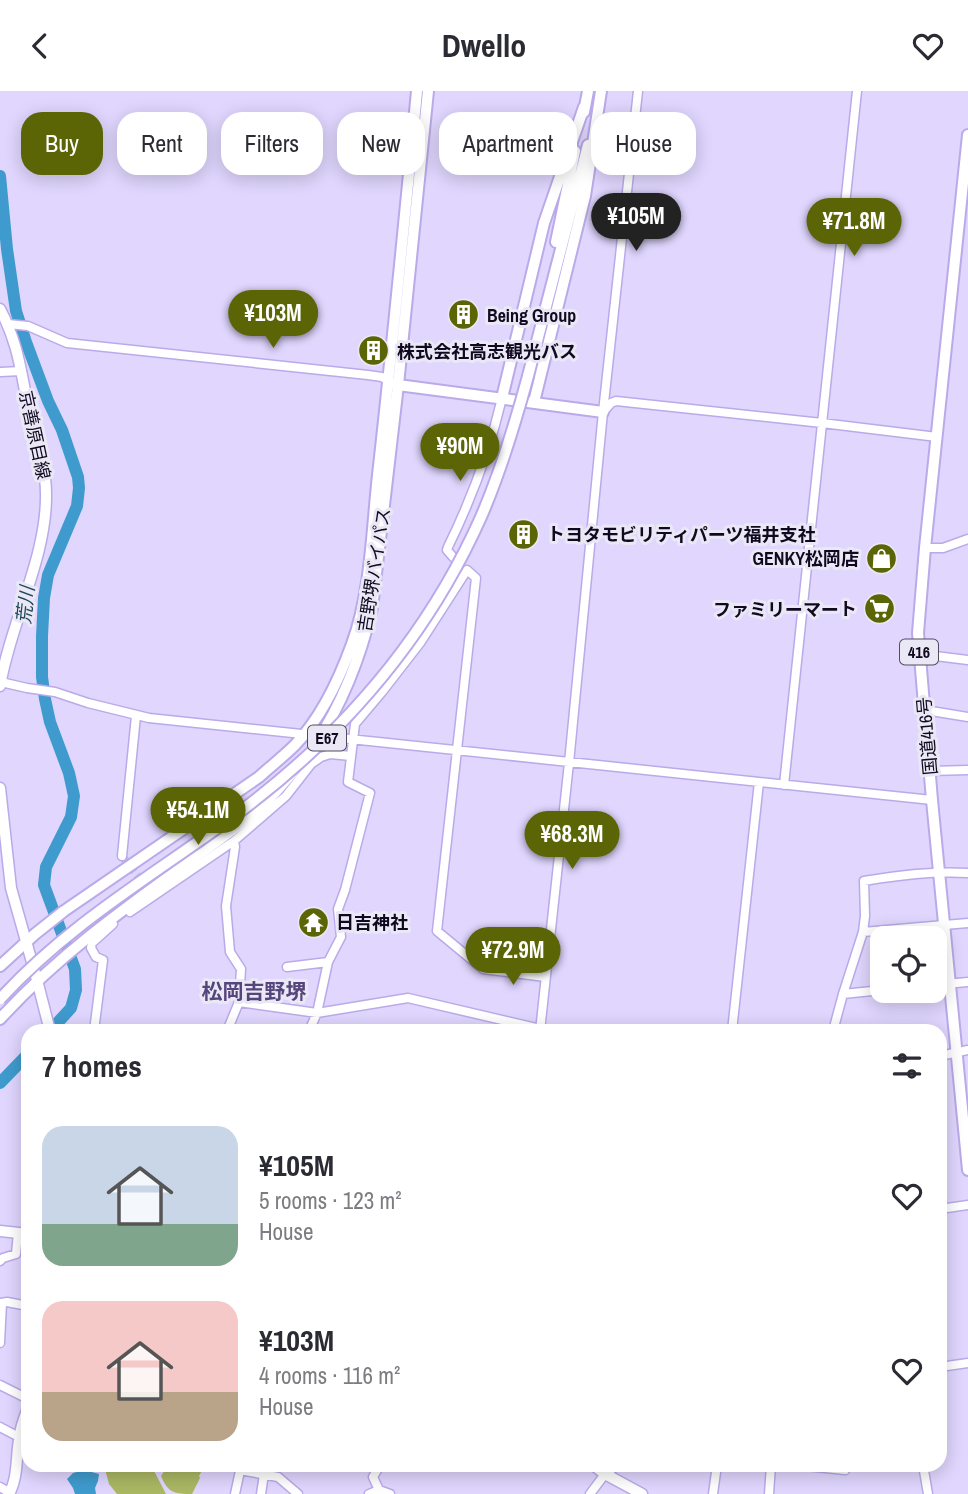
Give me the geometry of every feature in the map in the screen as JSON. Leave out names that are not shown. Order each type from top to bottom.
[{"type":"highway","name":"吉野堺バイパス","points":[[0,1019],[61,958],[122,909],[267,802],[288,779],[331,717],[363,643],[372,608],[417,91]]},
{"type":"highway","name":"吉野堺バイパス","points":[[0,967],[64,911],[250,784],[289,751],[324,706],[338,678],[354,641],[368,571],[428,91]]},
{"type":"highway","name":"E67","points":[[534,351],[588,91]]},
{"type":"highway","points":[[534,402],[585,196],[601,91]]},
{"type":"highway","name":"E67","points":[[0,999],[30,967],[88,918],[233,817],[322,743],[381,680],[430,612],[470,540],[502,464],[528,376],[601,91]]},
{"type":"highway","points":[[502,398],[547,215],[584,107]]},
{"type":"highway","name":"国道416号","points":[[968,135],[919,615],[919,654],[932,800],[951,984],[962,1051],[968,1170]]},
{"type":"highway","points":[[393,383],[603,412]]},
{"type":"main road","name":"京善原目線","points":[[0,309],[11,324],[19,355],[27,403],[45,476],[46,512],[0,684]]},
{"type":"main road","points":[[0,788],[12,893],[48,1024]]},
{"type":"main road","points":[[0,1231],[21,1233]]},
{"type":"main road","points":[[10,1494],[16,1475],[21,1431]]},
{"type":"main road","points":[[602,1472],[642,1494]]},
{"type":"street","points":[[543,1024],[545,977],[638,91]]},
{"type":"street","points":[[784,785],[857,91]]},
{"type":"street","points":[[11,324],[29,327],[66,343],[369,375],[382,377],[393,383]]},
{"type":"street","points":[[0,372],[22,371]]},
{"type":"street","points":[[453,557],[448,547],[488,449],[502,398]]},
{"type":"street","points":[[603,412],[616,401],[937,437]]},
{"type":"street","points":[[925,548],[943,548],[968,539]]},
{"type":"street","points":[[312,1024],[328,962],[341,937],[338,909],[370,793],[348,782],[355,724],[420,643],[464,568],[476,578],[437,931],[483,969],[545,977]]},
{"type":"street","points":[[919,654],[968,660]]},
{"type":"street","points":[[0,684],[55,692],[136,716],[932,800]]},
{"type":"street","points":[[925,710],[968,717]]},
{"type":"street","points":[[122,856],[136,716]]},
{"type":"street","points":[[95,1024],[103,960],[96,957],[92,951],[92,943],[151,894],[234,841],[286,796],[311,764],[330,754],[351,756]]},
{"type":"street","points":[[930,771],[968,771]]},
{"type":"street","points":[[733,1024],[759,782]]},
{"type":"street","points":[[230,1024],[239,1002],[241,969],[230,952],[226,906],[234,841]]},
{"type":"street","points":[[835,1024],[863,932],[864,881],[940,871],[968,873]]},
{"type":"street","points":[[940,926],[968,923]]},
{"type":"street","points":[[863,932],[870,932]]},
{"type":"street","points":[[287,967],[328,962]]},
{"type":"street","points":[[947,984],[968,982]]},
{"type":"street","points":[[843,994],[870,991]]},
{"type":"street","points":[[239,1002],[317,1013],[408,998],[518,1024]]},
{"type":"street","points":[[947,1208],[968,1205]]},
{"type":"street","points":[[0,1261],[16,1254],[21,1239]]},
{"type":"street","points":[[0,1343],[1,1303],[21,1305]]},
{"type":"street","points":[[947,1366],[968,1363]]},
{"type":"street","points":[[0,1385],[21,1396]]},
{"type":"street","points":[[0,1427],[19,1437]]},
{"type":"street","points":[[235,1494],[239,1472]]},
{"type":"street","points":[[255,1472],[278,1477],[298,1494]]},
{"type":"street","points":[[376,1472],[373,1477],[379,1490]]},
{"type":"street","points":[[590,1494],[608,1472]]},
{"type":"street","points":[[713,1494],[717,1472]]},
{"type":"street","points":[[769,1494],[771,1472]]},
{"type":"street","points":[[924,1472],[928,1494]]},
{"type":"street","points":[[261,1494],[264,1475]]},
{"type":"street","points":[[0,1487],[10,1494]]},
{"type":"street","points":[[369,1494],[379,1490],[390,1494]]},
{"type":"green space","points":[[106,1472],[155,1472],[166,1494],[117,1494],[109,1484]]},
{"type":"green space","points":[[164,1472],[201,1472],[192,1494],[177,1493],[169,1489],[161,1476]]},
{"type":"water","points":[[73,1473],[99,1474],[96,1494],[75,1494],[67,1479]]},
{"type":"waterway","name":"荒川","points":[[0,176],[16,311],[48,401],[62,430],[78,477],[79,488],[77,506],[48,575],[42,636],[45,699],[74,796],[71,817],[46,867],[44,885],[75,969],[76,990],[71,1008],[56,1024]]},
{"type":"waterway","name":"荒川","points":[[0,1083],[21,1061]]},
{"type":"tunnel","points":[[122,856],[150,892]]},
{"type":"place","name":"Being Group","points":[[464,315]]},
{"type":"place","name":"株式会社高志観光バス","points":[[374,351]]},
{"type":"place","name":"トヨタモビリティパーツ福井支社","points":[[524,534]]},
{"type":"place","name":"GENKY松岡店","points":[[882,558]]},
{"type":"place","name":"ファミリーマート","points":[[880,609]]},
{"type":"place","name":"日吉神社","points":[[313,922]]},
{"type":"district","name":"松岡吉野堺","points":[[254,991]]}]
